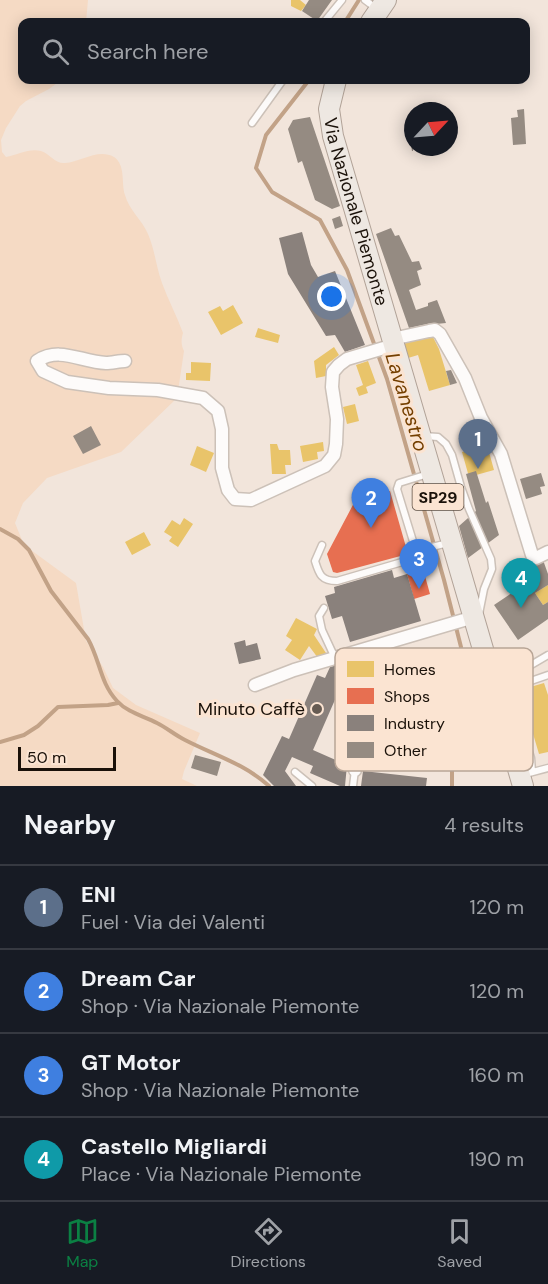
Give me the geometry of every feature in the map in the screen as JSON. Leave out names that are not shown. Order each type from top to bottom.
[{"type":"main road","name":"Via Nazionale Piemonte","points":[[334,84],[329,109],[333,136],[452,542],[472,621],[483,648]]},
{"type":"street","points":[[125,361],[106,363],[58,354],[45,356],[37,361],[43,371],[67,382],[109,388],[158,390],[203,398],[218,411],[222,429],[222,468],[228,490],[235,499],[251,500],[325,466],[334,455],[337,419],[332,387],[333,372],[339,365],[347,359],[393,342],[435,330],[440,334],[465,378],[481,418],[501,454],[532,555],[536,558],[548,552]]},
{"type":"street","points":[[371,648],[438,628],[472,621]]},
{"type":"street","points":[[255,685],[294,669],[335,658]]},
{"type":"lane","points":[[327,18],[342,0]]},
{"type":"lane","points":[[252,123],[280,84]]},
{"type":"lane","points":[[420,435],[438,437],[446,444],[452,455],[469,509],[491,559],[492,569],[472,621]]},
{"type":"lane","points":[[416,552],[398,489],[399,483],[431,473]]},
{"type":"lane","points":[[322,545],[315,561],[318,570],[323,579],[336,581],[409,560],[416,552],[452,542]]},
{"type":"lane","points":[[324,608],[319,616],[322,630],[335,658]]},
{"type":"lane","points":[[533,664],[548,655]]},
{"type":"lane","points":[[533,680],[548,675]]},
{"type":"lane","points":[[525,777],[548,768]]},
{"type":"lane","points":[[353,786],[355,771]]},
{"type":"lane","points":[[296,772],[312,786]]},
{"type":"shaded area","points":[[0,0],[88,0],[86,18],[18,18],[18,84],[56,84],[20,106],[1,140],[2,152],[6,157],[37,150],[61,163],[102,154],[118,160],[122,169],[127,200],[148,234],[162,283],[183,333],[184,351],[177,398],[121,452],[47,478],[23,503],[15,523],[24,545],[76,583],[86,641],[113,688],[136,705],[200,733],[182,779],[197,786],[0,786]]},
{"type":"building: Homes","points":[[291,0],[300,0],[306,5],[301,11],[291,6]]},
{"type":"building: Homes","points":[[233,305],[243,323],[221,335],[208,312],[220,306],[223,311]]},
{"type":"building: Homes","points":[[258,328],[280,335],[278,343],[255,337]]},
{"type":"building: Homes","points":[[432,335],[439,349],[450,385],[429,391],[418,355],[408,358],[403,340]]},
{"type":"building: Homes","points":[[334,347],[339,355],[326,365],[326,376],[316,378],[314,361]]},
{"type":"building: Homes","points":[[368,361],[376,383],[366,387],[368,393],[359,396],[356,388],[363,385],[356,365]]},
{"type":"building: Homes","points":[[191,362],[211,363],[210,381],[186,380],[186,373],[191,373]]},
{"type":"building: Homes","points":[[355,404],[359,421],[347,424],[343,407]]},
{"type":"building: Homes","points":[[323,442],[324,451],[317,452],[318,459],[303,462],[300,446]]},
{"type":"building: Homes","points":[[270,444],[277,444],[279,450],[290,450],[291,465],[285,465],[286,474],[272,474]]},
{"type":"building: Homes","points":[[487,445],[494,470],[469,477],[462,452]]},
{"type":"building: Homes","points":[[197,446],[214,453],[206,472],[190,465]]},
{"type":"building: Homes","points":[[184,518],[193,524],[178,547],[169,541],[172,537],[164,532],[172,520],[180,525]]},
{"type":"building: Homes","points":[[144,532],[151,545],[132,555],[125,542]]},
{"type":"building: Homes","points":[[548,585],[548,602],[543,605],[535,593]]},
{"type":"building: Homes","points":[[296,618],[317,629],[314,635],[326,653],[318,658],[309,646],[300,660],[285,650],[292,640],[286,636]]},
{"type":"building: Homes","points":[[544,683],[548,695],[548,752],[539,754],[533,734],[533,686]]},
{"type":"building: Shops","points":[[390,491],[408,554],[337,573],[333,572],[327,554],[355,501]]},
{"type":"building: Shops","points":[[423,569],[430,594],[414,599],[407,574]]},
{"type":"building: Industry","points":[[302,232],[311,265],[318,277],[335,271],[365,345],[345,352],[335,335],[326,336],[288,274],[279,238]]},
{"type":"building: Industry","points":[[392,570],[394,578],[407,574],[421,621],[350,642],[342,616],[332,619],[325,596],[335,593],[334,587]]},
{"type":"building: Industry","points":[[245,640],[246,646],[257,643],[261,659],[239,664],[234,643]]},
{"type":"building: Industry","points":[[335,666],[335,700],[313,750],[335,760],[335,771],[346,771],[345,786],[310,773],[313,766],[292,757],[285,771],[296,786],[274,786],[263,775],[282,736],[289,739],[317,675],[325,678],[330,667]]},
{"type":"building: Industry","points":[[363,771],[427,778],[426,786],[361,786]]},
{"type":"building: Other","points":[[309,0],[332,0],[319,18],[312,18],[302,11]]},
{"type":"building: Other","points":[[524,109],[526,144],[513,145],[511,118],[518,117],[517,110]]},
{"type":"building: Other","points":[[310,117],[340,206],[332,209],[315,200],[302,161],[298,163],[288,129],[293,120]]},
{"type":"building: Other","points":[[340,216],[343,226],[335,229],[332,219]]},
{"type":"building: Other","points":[[391,228],[395,236],[399,235],[412,262],[419,261],[422,269],[417,271],[421,285],[409,290],[416,310],[437,300],[446,323],[432,323],[409,328],[376,234]]},
{"type":"building: Other","points":[[451,370],[457,383],[450,385],[446,371]]},
{"type":"building: Other","points":[[91,426],[101,445],[83,454],[73,436]]},
{"type":"building: Other","points":[[476,471],[499,535],[468,558],[459,526],[476,511],[466,474]]},
{"type":"building: Other","points":[[541,473],[545,486],[540,487],[542,494],[526,499],[520,479]]},
{"type":"building: Other","points":[[543,560],[548,574],[548,585],[535,593],[543,605],[548,602],[548,619],[518,640],[494,605],[528,582],[526,565]]},
{"type":"building: Other","points":[[195,755],[221,762],[217,776],[191,768]]},
{"type":"waterway","name":"Lavanestro","points":[[348,18],[359,0]]},
{"type":"waterway","name":"Lavanestro","points":[[306,84],[266,135],[256,168],[272,192],[320,220],[347,270],[387,379],[461,648]]},
{"type":"waterway","points":[[0,529],[18,539],[29,550],[51,591],[88,639],[107,687],[121,705],[185,740],[240,766],[269,786]]},
{"type":"waterway","points":[[0,742],[24,735],[38,726],[58,707],[118,703]]},
{"type":"waterway","name":"Lavanestro","points":[[452,771],[452,786]]},
{"type":"place","name":"ENI","points":[[478,469]]},
{"type":"place","name":"Dream Car","points":[[371,528]]},
{"type":"place","name":"GT Motor","points":[[419,589]]},
{"type":"place","name":"Castello Migliardi","points":[[521,608]]},
{"type":"place","name":"Minuto Caffè","points":[[317,709]]}]
